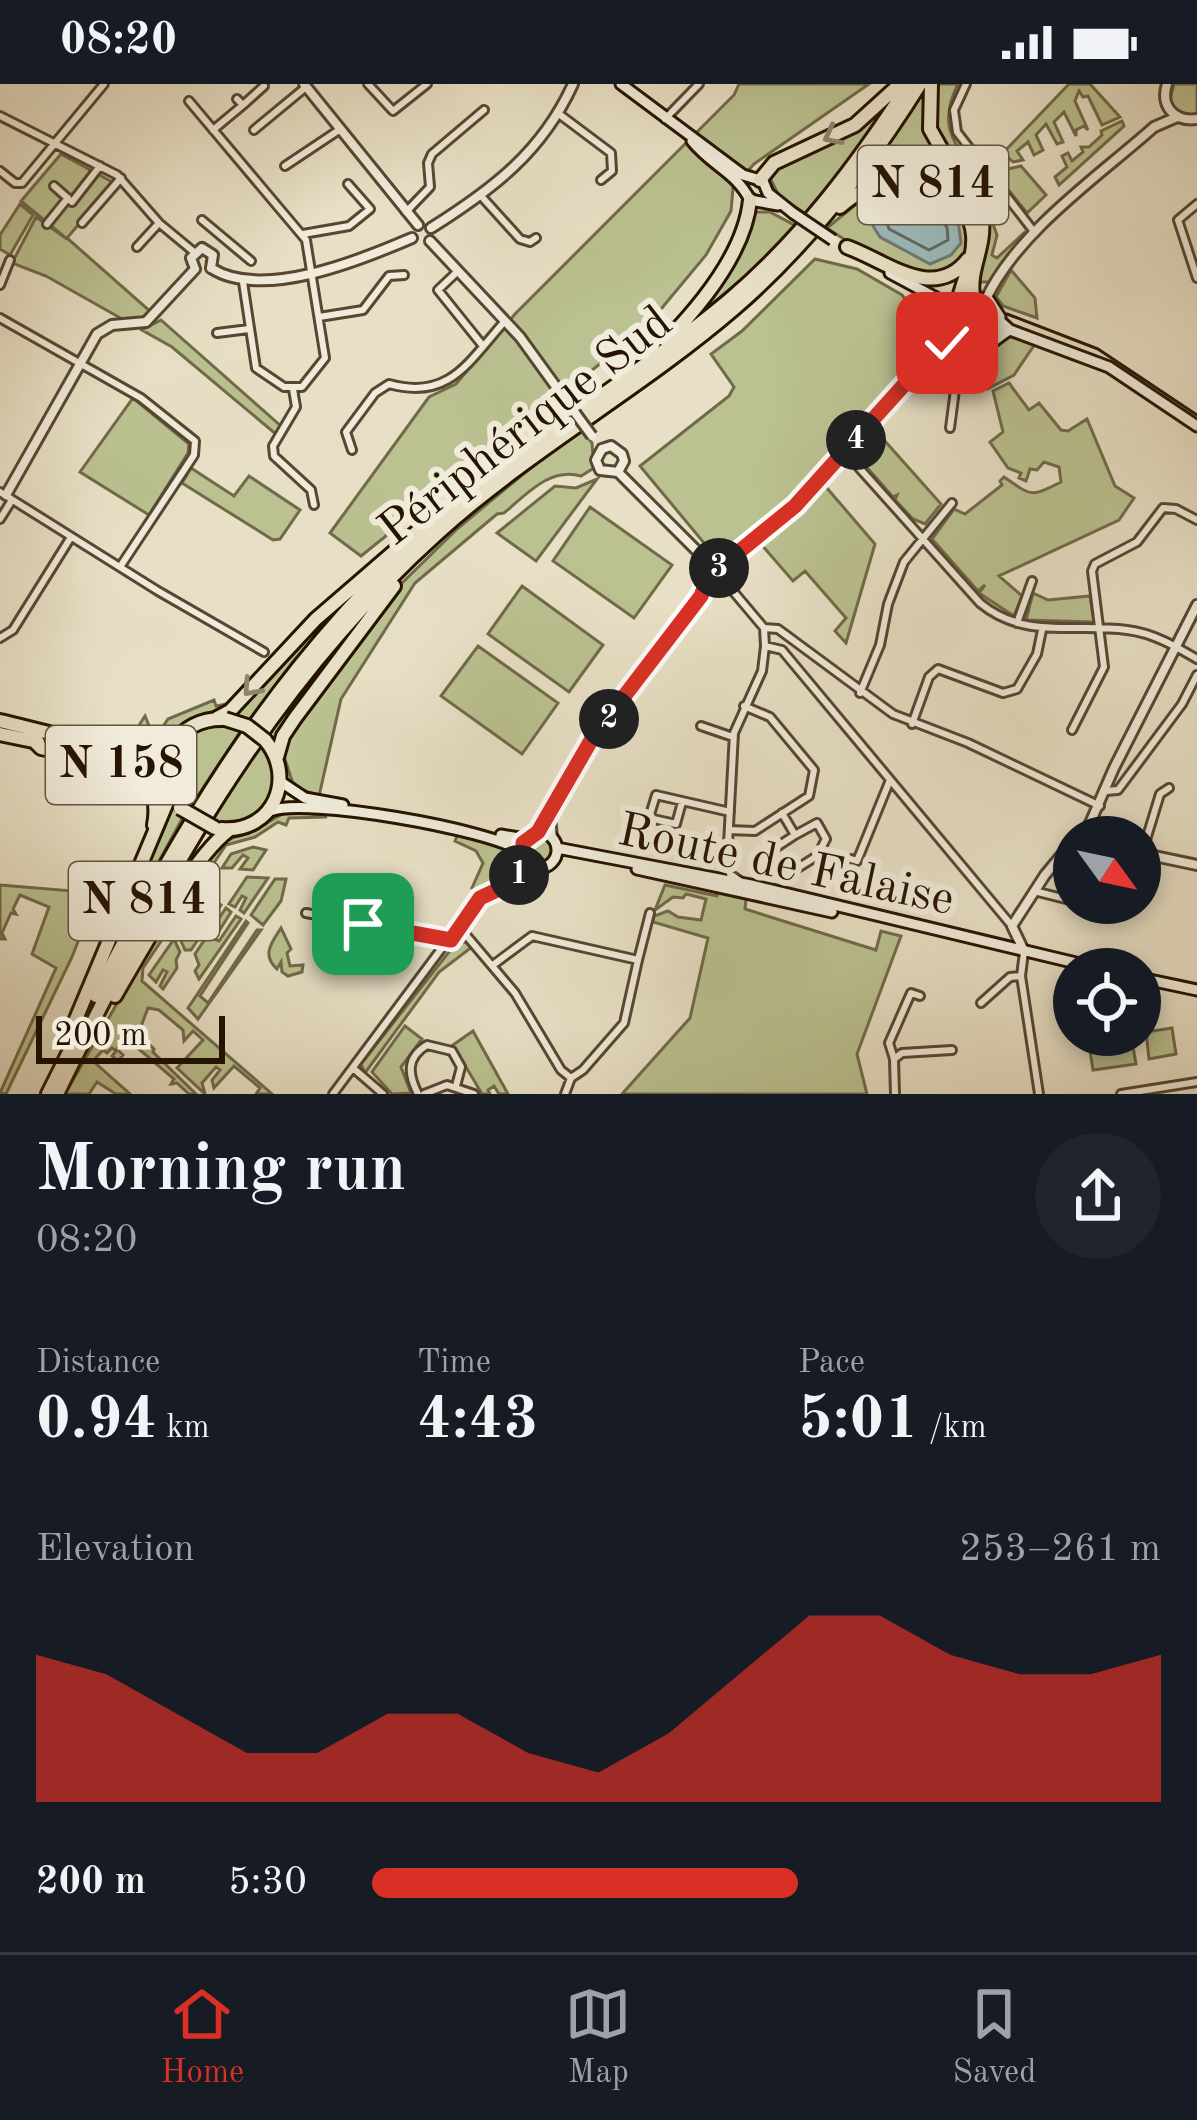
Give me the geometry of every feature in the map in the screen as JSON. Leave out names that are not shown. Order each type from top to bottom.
[{"type":"highway","name":"N 814","points":[[639,368],[680,327],[722,267],[746,226],[756,190],[774,163],[855,124],[900,84]]},
{"type":"highway","name":"Périphérique Sud","points":[[45,1094],[160,872],[228,760],[310,652],[521,451],[719,308],[792,239],[854,165],[909,84]]},
{"type":"highway","name":"Périphérique Sud","points":[[57,1094],[182,851],[266,723],[328,646],[434,530],[700,336],[757,288],[817,228],[920,84]]},
{"type":"highway","name":"N 814","points":[[931,84],[930,129],[982,221],[983,238],[969,298]]},
{"type":"highway","name":"N 814","points":[[817,228],[846,202],[893,179],[919,180],[942,189],[964,208],[972,227],[969,298]]},
{"type":"highway","name":"N 814","points":[[840,243],[932,280],[956,272],[971,253]]},
{"type":"highway","name":"N 814","points":[[221,718],[341,596],[413,532],[434,530]]},
{"type":"highway","name":"N 814","points":[[277,757],[283,736],[307,701],[434,530]]},
{"type":"highway","points":[[221,718],[247,726],[277,757],[281,782],[270,811],[251,825],[222,829],[196,821],[170,795],[165,760],[176,737],[191,725],[221,718]]},
{"type":"highway","name":"N 158","points":[[0,721],[116,745],[158,747],[176,737]]},
{"type":"highway","name":"N 158","points":[[0,734],[142,758],[164,773]]},
{"type":"highway","name":"N 158","points":[[34,741],[41,748],[138,772],[155,797],[154,838]]},
{"type":"highway","name":"N 814","points":[[45,1094],[170,795]]},
{"type":"highway","name":"N 814","points":[[89,1030],[103,1016],[222,829]]},
{"type":"main road","points":[[621,84],[688,137],[707,159],[840,243],[942,301],[969,298],[998,310],[996,337]]},
{"type":"main road","points":[[901,279],[946,322],[953,341],[967,349],[983,347],[1010,330]]},
{"type":"main road","points":[[946,322],[969,298]]},
{"type":"main road","points":[[1000,321],[1010,330],[1108,367],[1197,426]]},
{"type":"main road","points":[[270,811],[308,806],[483,836],[536,868],[547,867],[555,848],[538,832],[525,839],[316,801],[294,794],[281,782]]},
{"type":"main road","points":[[522,856],[525,839]]},
{"type":"main road","name":"Route de Falaise","points":[[555,848],[751,885],[1001,947]]},
{"type":"main road","name":"Route de Falaise","points":[[555,848],[1053,958]]},
{"type":"main road","points":[[1161,982],[1197,990]]},
{"type":"street","points":[[0,170],[19,184],[104,84]]},
{"type":"street","points":[[368,84],[393,111],[427,84]]},
{"type":"street","points":[[254,130],[305,85],[406,212],[418,225],[431,228],[482,197],[523,160],[559,114],[573,84]]},
{"type":"street","points":[[664,119],[699,84]]},
{"type":"street","points":[[966,84],[954,110],[956,131],[1035,233]]},
{"type":"street","points":[[1154,128],[1167,106],[1167,84]]},
{"type":"street","points":[[213,130],[264,86]]},
{"type":"street","points":[[189,101],[303,234],[325,358],[302,387],[284,387],[256,368],[243,282]]},
{"type":"street","points":[[1167,106],[1177,117]]},
{"type":"street","points":[[406,212],[430,187],[432,154],[484,110]]},
{"type":"street","points":[[559,114],[611,153],[612,171],[601,180]]},
{"type":"street","points":[[0,116],[121,178],[159,223],[194,252]]},
{"type":"street","points":[[969,298],[1154,128],[1177,117],[1197,118]]},
{"type":"street","points":[[286,166],[339,130]]},
{"type":"street","points":[[54,186],[72,202],[100,166]]},
{"type":"street","points":[[82,223],[121,178]]},
{"type":"street","points":[[303,234],[350,226],[370,209],[349,184]]},
{"type":"street","points":[[482,197],[520,239],[530,242],[536,238]]},
{"type":"street","points":[[47,224],[68,198]]},
{"type":"street","points":[[1197,204],[1178,220],[1178,226],[1190,245],[1197,278]]},
{"type":"street","points":[[202,220],[251,261]]},
{"type":"street","points":[[137,247],[159,223]]},
{"type":"street","points":[[211,268],[243,282],[311,272],[364,259],[412,238],[418,225]]},
{"type":"street","points":[[431,228],[430,241],[505,321],[602,449]]},
{"type":"street","points":[[210,251],[222,237]]},
{"type":"street","points":[[412,238],[421,245],[430,241]]},
{"type":"street","points":[[210,251],[211,268],[195,269],[194,252],[210,251]]},
{"type":"street","points":[[0,285],[10,260]]},
{"type":"street","points":[[0,519],[6,496],[97,334],[112,325],[146,322],[195,269]]},
{"type":"street","points":[[458,271],[438,290],[483,346]]},
{"type":"street","points":[[6,274],[20,282]]},
{"type":"street","points":[[319,317],[363,310],[389,276],[404,275]]},
{"type":"street","points":[[0,318],[141,398],[195,441],[194,455],[120,567]]},
{"type":"street","points":[[352,450],[346,432],[375,393],[389,384],[409,390],[445,384],[505,321]]},
{"type":"street","points":[[538,832],[593,737],[716,570],[795,506],[939,346],[946,322]]},
{"type":"street","points":[[218,333],[249,329]]},
{"type":"street","points":[[939,346],[953,341]]},
{"type":"street","points":[[922,365],[937,374],[986,382],[992,370],[983,347]]},
{"type":"street","points":[[922,365],[955,390],[950,428]]},
{"type":"street","points":[[293,389],[296,407],[273,446],[274,456],[310,490],[314,505]]},
{"type":"street","points":[[602,449],[611,446],[622,454],[618,472]]},
{"type":"street","points":[[602,449],[597,466],[606,474],[618,472]]},
{"type":"street","points":[[845,452],[980,603],[999,617],[1042,630],[1132,630],[1197,659]]},
{"type":"street","points":[[618,472],[716,570],[764,628],[762,671],[734,737],[727,863],[732,876],[751,885]]},
{"type":"street","points":[[6,496],[264,652]]},
{"type":"street","points":[[860,693],[880,645],[904,562],[952,503]]},
{"type":"street","points":[[1072,730],[1105,667],[1095,564],[1137,542],[1163,508],[1177,509],[1197,520]]},
{"type":"street","points":[[0,638],[13,630],[71,537]]},
{"type":"street","points":[[1017,623],[1032,581]]},
{"type":"street","points":[[1095,816],[1114,768],[1197,605]]},
{"type":"street","points":[[764,628],[782,632],[860,693],[912,724],[968,743],[1100,806]]},
{"type":"street","points":[[912,724],[928,677],[938,669],[1003,693],[1018,689],[1037,654],[1042,630]]},
{"type":"street","points":[[765,646],[782,650],[1024,943],[1021,976],[1039,1094]]},
{"type":"street","points":[[1106,791],[1118,790],[1182,704],[1197,675]]},
{"type":"street","points":[[729,830],[755,831],[809,796],[814,770],[770,717],[744,706]]},
{"type":"street","points":[[701,726],[734,737]]},
{"type":"street","points":[[851,860],[857,861],[890,780]]},
{"type":"street","points":[[1153,816],[1160,794],[1169,788]]},
{"type":"street","points":[[682,802],[676,824],[649,818],[656,795],[730,812]]},
{"type":"street","points":[[554,804],[550,820],[555,848]]},
{"type":"street","points":[[782,813],[795,836]]},
{"type":"street","points":[[817,823],[826,839],[817,856],[793,871],[773,866],[766,854],[795,836],[817,823]]},
{"type":"street","points":[[516,881],[522,856]]},
{"type":"street","points":[[1161,858],[1197,866]]},
{"type":"street","points":[[1012,926],[1053,867]]},
{"type":"street","points":[[333,1094],[480,898],[536,868]]},
{"type":"street","points":[[1034,891],[1053,896]]},
{"type":"street","points":[[565,1094],[571,1078],[624,1023],[650,913]]},
{"type":"street","points":[[306,914],[451,940]]},
{"type":"street","points":[[460,928],[494,964],[561,1070],[571,1078]]},
{"type":"street","points":[[494,964],[532,936],[638,960]]},
{"type":"street","points":[[981,1004],[1010,977],[1021,976]]},
{"type":"street","points":[[895,1094],[889,1043],[910,993],[920,996]]},
{"type":"street","points":[[456,1086],[460,1067],[452,1051],[427,1045],[412,1061],[409,1075],[421,1094],[441,1085],[474,1094]]},
{"type":"street","points":[[894,1058],[902,1053],[952,1050]]},
{"type":"street","points":[[353,1068],[383,1094]]},
{"type":"street","points":[[1121,1094],[1197,1082]]},
{"type":"green space","points":[[739,84],[869,84],[754,164],[733,188],[731,211],[706,255],[647,326],[361,556],[330,533],[429,397],[456,384],[515,314],[734,95]]},
{"type":"green space","points":[[935,84],[958,84],[950,107],[952,136],[996,196],[986,205],[997,235],[992,255],[997,258],[1024,233],[1025,239],[991,282],[975,282],[987,240],[932,115]]},
{"type":"green space","points":[[1069,84],[1090,84],[1120,117],[1102,125],[1088,96],[1079,91],[1075,101],[1088,130],[1084,126],[1076,130],[1076,136],[1064,112],[1054,122],[1063,142],[1057,144],[1046,124],[1036,135],[1043,150],[1034,155],[1028,142],[1017,151],[1023,160],[1013,162],[1003,153]]},
{"type":"green space","points":[[1174,84],[1197,84],[1197,114],[1183,114],[1174,107],[1170,99]]},
{"type":"green space","points":[[925,89],[924,113],[972,216],[924,179],[854,190]]},
{"type":"green space","points":[[888,102],[806,214],[779,196],[768,174],[771,170]]},
{"type":"green space","points":[[1122,121],[1124,126],[1059,185],[1055,177],[1067,167],[1062,156],[1068,153],[1072,161],[1101,131]]},
{"type":"green space","points":[[61,154],[114,183],[67,238],[151,312],[141,318],[124,320],[46,276],[12,263],[36,217],[67,239],[21,201]]},
{"type":"green space","points":[[1021,166],[1046,195],[1027,213],[994,172]]},
{"type":"green space","points":[[902,184],[945,199],[959,214],[968,247],[950,271],[930,275],[905,270],[827,228],[872,191]]},
{"type":"green space","points":[[20,204],[33,215],[10,255],[0,249],[0,235]]},
{"type":"green space","points":[[752,212],[770,212],[796,226],[750,273],[688,324],[745,242]]},
{"type":"green space","points":[[815,259],[857,269],[902,295],[935,336],[880,399],[883,403],[804,488],[759,528],[714,555],[640,466],[729,396],[734,387],[711,354],[742,331]]},
{"type":"green space","points":[[1011,270],[1035,298],[1037,318],[1003,306],[996,297]]},
{"type":"green space","points":[[973,300],[989,307],[996,323],[989,339],[973,346],[957,339],[950,323],[957,307]]},
{"type":"green space","points":[[161,320],[282,427],[277,435],[172,347],[142,330]]},
{"type":"green space","points":[[1009,335],[1035,344],[1014,375],[989,388],[995,372],[988,352]]},
{"type":"green space","points":[[949,346],[961,354],[983,354],[989,368],[986,378],[944,372],[931,361]]},
{"type":"green space","points":[[1009,383],[1029,410],[1039,403],[1061,430],[1068,431],[1087,419],[1115,486],[1134,498],[1119,520],[999,576],[1022,596],[1014,616],[979,593],[985,585],[978,591],[932,539],[954,509],[965,514],[1002,485],[1004,477],[1031,493],[1061,482],[1059,467],[1044,462],[1037,470],[1030,469],[1026,481],[1019,478],[1021,473],[1008,468],[990,442],[1003,432],[993,391]]},
{"type":"green space","points":[[133,398],[189,444],[149,515],[80,472]]},
{"type":"green space","points":[[580,427],[592,443],[594,468],[581,476],[559,475],[540,484],[415,583],[341,699],[319,796],[294,787],[284,756],[285,740],[400,585],[457,529]]},
{"type":"green space","points":[[876,431],[941,504],[925,524],[913,519],[895,500],[897,495],[893,497],[855,454]]},
{"type":"green space","points":[[191,468],[234,496],[249,476],[300,510],[280,539],[273,540],[182,483]]},
{"type":"green space","points":[[597,479],[536,561],[497,533],[555,486],[576,488]]},
{"type":"green space","points":[[826,487],[875,544],[846,643],[835,631],[846,618],[805,571],[793,581],[760,543]]},
{"type":"green space","points":[[590,507],[672,565],[634,618],[553,561]]},
{"type":"green space","points":[[360,586],[292,663],[250,720],[237,715],[300,640]]},
{"type":"green space","points":[[522,586],[603,645],[569,692],[488,634]]},
{"type":"green space","points":[[1033,593],[1048,600],[1090,596],[1094,622],[1026,620]]},
{"type":"green space","points":[[374,602],[277,741],[267,732]]},
{"type":"green space","points":[[478,646],[558,703],[522,754],[441,696]]},
{"type":"green space","points":[[214,700],[216,706],[227,704],[189,720],[164,739],[131,738],[145,716],[150,728],[162,728],[168,719]]},
{"type":"green space","points":[[220,723],[242,729],[189,809],[172,780],[175,748],[191,730]]},
{"type":"green space","points":[[259,741],[276,772],[268,801],[243,820],[206,820]]},
{"type":"green space","points":[[170,810],[183,817],[108,955]]},
{"type":"green space","points":[[293,810],[327,817],[289,818],[286,825],[278,822],[255,837],[226,845],[143,968],[142,981],[272,1094],[256,1094],[260,1088],[234,1066],[214,1088],[212,1080],[220,1070],[216,1067],[202,1083],[205,1094],[177,1068],[203,1040],[193,1031],[184,1041],[183,1030],[159,1010],[148,1008],[138,1034],[196,1094],[171,1084],[174,1079],[126,1038],[117,1049],[123,1055],[118,1061],[112,1048],[93,1061],[130,1094],[116,1094],[97,1082],[89,1094],[65,1094],[134,974],[217,848]]},
{"type":"green space","points":[[458,834],[507,847],[518,860],[514,874],[478,891],[472,888],[483,863],[476,851],[455,841]]},
{"type":"green space","points":[[539,838],[552,851],[539,864],[526,851]]},
{"type":"green space","points":[[253,847],[266,850],[253,870],[240,869],[248,858],[243,855],[232,868],[222,868],[231,854]]},
{"type":"green space","points":[[247,877],[268,878],[244,913],[240,910],[246,898],[242,896],[235,907],[229,904]]},
{"type":"green space","points":[[275,879],[286,879],[281,901],[263,925],[251,915]]},
{"type":"green space","points":[[0,885],[97,893],[72,957],[6,1094],[0,1093],[56,968],[32,954],[49,907],[20,895],[13,909],[16,914],[11,913],[2,933],[5,939],[0,939]]},
{"type":"green space","points":[[665,885],[717,896],[721,885],[747,890],[745,909],[876,950],[881,931],[901,936],[857,1054],[867,1094],[622,1094],[690,1018],[708,938],[653,922],[654,916],[668,911],[701,920],[706,899],[686,894],[655,910]]},
{"type":"green space","points":[[204,894],[210,898],[187,923],[191,932],[202,930],[214,901],[221,905],[191,950],[185,950],[177,932]]},
{"type":"green space","points":[[226,908],[231,912],[214,939],[219,941],[236,916],[241,919],[199,979],[195,954]]},
{"type":"green space","points":[[246,921],[200,996],[208,1003],[261,930],[198,1019],[188,1008]]},
{"type":"green space","points":[[281,928],[291,949],[287,953],[290,966],[303,965],[302,972],[288,976],[281,962],[277,969],[270,959],[270,948]]},
{"type":"green space","points":[[174,939],[180,952],[177,968],[163,989],[160,986],[167,972],[163,970],[156,982],[149,975]]},
{"type":"green space","points":[[456,943],[472,947],[439,972],[365,1073],[361,1064]]},
{"type":"green space","points":[[405,1026],[422,1039],[401,1067],[411,1093],[392,1094],[372,1072]]},
{"type":"green space","points":[[1172,1028],[1176,1054],[1149,1059],[1161,1056],[1161,1030]]},
{"type":"green space","points":[[473,1031],[508,1094],[499,1094],[494,1086],[490,1094],[482,1094],[453,1045]]},
{"type":"green space","points":[[1091,1056],[1135,1056],[1136,1064],[1093,1070]]},
{"type":"water","points":[[899,194],[925,196],[958,221],[961,243],[951,255],[930,264],[880,237],[873,226],[876,215]]},
{"type":"tram line","points":[[1007,314],[1098,349],[1197,415]]},
{"type":"route","points":[[363,924],[451,940],[480,898],[516,881],[524,860],[523,843],[538,832],[593,737],[701,596],[708,577],[795,506],[939,346],[947,343]]}]
